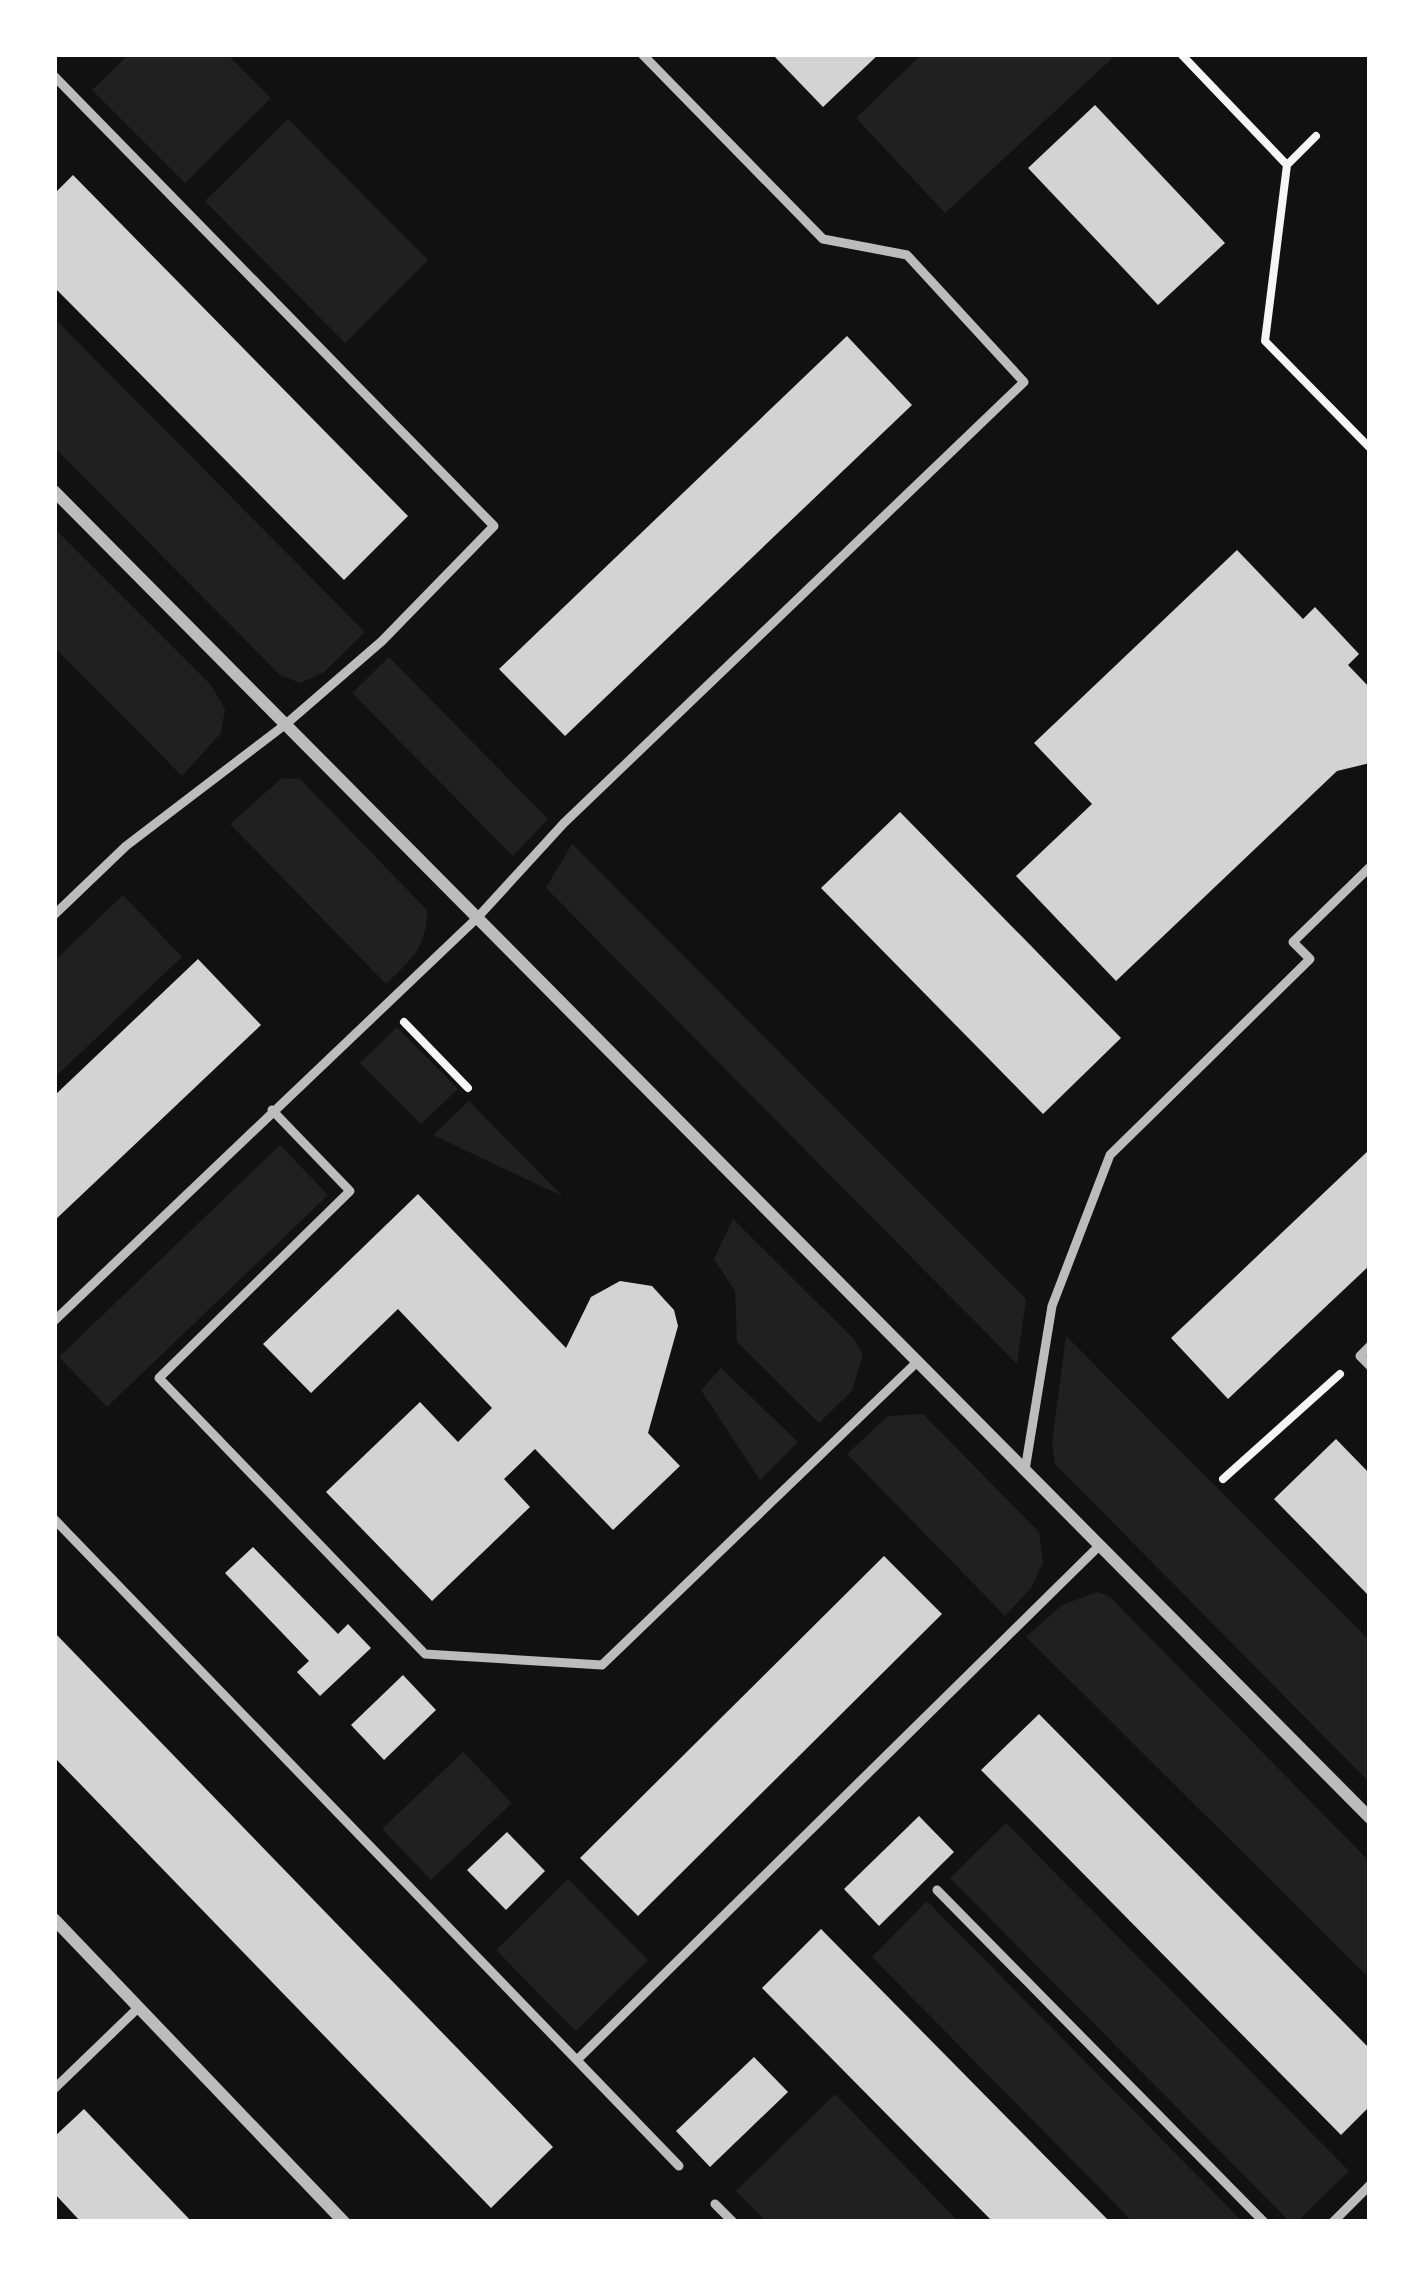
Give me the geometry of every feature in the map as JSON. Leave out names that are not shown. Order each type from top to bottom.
[{"type":"street","points":[[54,490],[1370,1818]]},
{"type":"street","points":[[54,1918],[344,2222]]},
{"type":"lane","points":[[54,1321],[477,917],[581,807],[1024,382],[907,255],[823,239],[642,54]]},
{"type":"lane","points":[[54,76],[494,526],[382,641],[286,724],[126,846],[54,915]]},
{"type":"lane","points":[[1025,1470],[1052,1306],[1109,1155],[1310,959],[1293,942],[1370,866]]},
{"type":"lane","points":[[272,1110],[350,1191],[159,1378],[425,1654],[602,1665],[917,1362]]},
{"type":"lane","points":[[1370,1346],[1360,1356],[1370,1366]]},
{"type":"lane","points":[[54,1519],[679,2166]]},
{"type":"lane","points":[[577,2060],[1100,1546]]},
{"type":"lane","points":[[937,1890],[1264,2222]]},
{"type":"lane","points":[[54,2089],[139,2007]]},
{"type":"lane","points":[[1334,2222],[1370,2185]]},
{"type":"lane","points":[[716,2204],[733,2222]]},
{"type":"path","points":[[1181,54],[1287,165]]},
{"type":"path","points":[[1316,136],[1287,165],[1265,340],[1370,448]]},
{"type":"path","points":[[404,1022],[468,1088]]},
{"type":"path","points":[[1223,1479],[1360,1356]]},
{"type":"shaded area","points":[[129,54],[227,54],[271,98],[185,183],[92,90]]},
{"type":"shaded area","points":[[922,54],[1117,54],[945,213],[856,118]]},
{"type":"shaded area","points":[[288,119],[428,260],[345,343],[205,201]]},
{"type":"shaded area","points":[[54,318],[365,632],[324,672],[300,683],[280,675],[54,447]]},
{"type":"shaded area","points":[[54,528],[210,684],[225,709],[221,733],[182,776],[54,647]]},
{"type":"shaded area","points":[[389,657],[548,819],[513,856],[352,693]]},
{"type":"shaded area","points":[[282,778],[300,779],[427,910],[416,951],[386,984],[230,824]]},
{"type":"shaded area","points":[[572,844],[1026,1299],[1017,1364],[546,888]]},
{"type":"shaded area","points":[[123,895],[182,957],[54,1078],[54,961]]},
{"type":"shaded area","points":[[397,1027],[458,1089],[421,1124],[360,1063]]},
{"type":"shaded area","points":[[469,1101],[562,1196],[433,1135]]},
{"type":"shaded area","points":[[280,1145],[328,1195],[107,1407],[59,1357]]},
{"type":"shaded area","points":[[733,1219],[854,1339],[863,1354],[852,1391],[819,1423],[737,1342],[735,1291],[714,1259]]},
{"type":"shaded area","points":[[1066,1336],[1370,1641],[1370,1783],[1055,1464],[1052,1443]]},
{"type":"shaded area","points":[[721,1368],[798,1442],[760,1480],[701,1390]]},
{"type":"shaded area","points":[[923,1414],[1039,1532],[1043,1562],[1032,1587],[1005,1616],[847,1454],[888,1416]]},
{"type":"shaded area","points":[[1097,1592],[1110,1597],[1370,1862],[1370,1979],[1026,1637],[1062,1605]]},
{"type":"shaded area","points":[[463,1752],[512,1803],[431,1880],[382,1829]]},
{"type":"shaded area","points":[[1006,1823],[1349,2171],[1297,2222],[1290,2222],[950,1878]]},
{"type":"shaded area","points":[[568,1879],[648,1960],[576,2031],[496,1950]]},
{"type":"shaded area","points":[[927,1901],[1243,2222],[1133,2222],[872,1957]]},
{"type":"shaded area","points":[[835,2094],[959,2222],[767,2222],[736,2191]]},
{"type":"building","points":[[772,54],[879,54],[823,107]]},
{"type":"building","points":[[1095,105],[1225,243],[1158,305],[1028,168]]},
{"type":"building","points":[[73,175],[408,516],[344,580],[54,287],[54,194]]},
{"type":"building","points":[[847,336],[912,405],[565,736],[499,669]]},
{"type":"building","points":[[1237,550],[1303,619],[1315,607],[1359,654],[1348,665],[1370,688],[1370,763],[1337,771],[1116,981],[1016,876],[1092,804],[1034,743]]},
{"type":"building","points":[[900,812],[1121,1038],[1043,1114],[821,888]]},
{"type":"building","points":[[198,959],[261,1025],[54,1221],[54,1096]]},
{"type":"building","points":[[1370,1149],[1370,1265],[1228,1399],[1171,1338]]},
{"type":"building","points":[[418,1194],[566,1348],[591,1297],[620,1281],[652,1286],[674,1310],[678,1326],[648,1433],[680,1466],[613,1530],[535,1449],[504,1479],[530,1507],[432,1601],[326,1492],[420,1402],[458,1442],[492,1408],[398,1309],[311,1393],[263,1344]]},
{"type":"building","points":[[1336,1439],[1370,1474],[1370,1597],[1274,1499]]},
{"type":"building","points":[[253,1547],[338,1634],[348,1624],[371,1648],[320,1696],[297,1672],[309,1661],[225,1573]]},
{"type":"building","points":[[884,1556],[942,1614],[638,1916],[580,1858]]},
{"type":"building","points":[[54,1632],[553,2147],[491,2208],[54,1757]]},
{"type":"building","points":[[403,1675],[436,1710],[384,1760],[351,1725]]},
{"type":"building","points":[[1039,1714],[1370,2049],[1370,2106],[1341,2135],[981,1770]]},
{"type":"building","points":[[919,1816],[954,1852],[879,1926],[844,1889]]},
{"type":"building","points":[[507,1832],[545,1871],[506,1910],[467,1870]]},
{"type":"building","points":[[821,1929],[1110,2222],[993,2222],[762,1988]]},
{"type":"building","points":[[754,2057],[788,2092],[710,2167],[676,2131]]},
{"type":"building","points":[[84,2109],[192,2222],[81,2222],[54,2193],[54,2137]]}]
